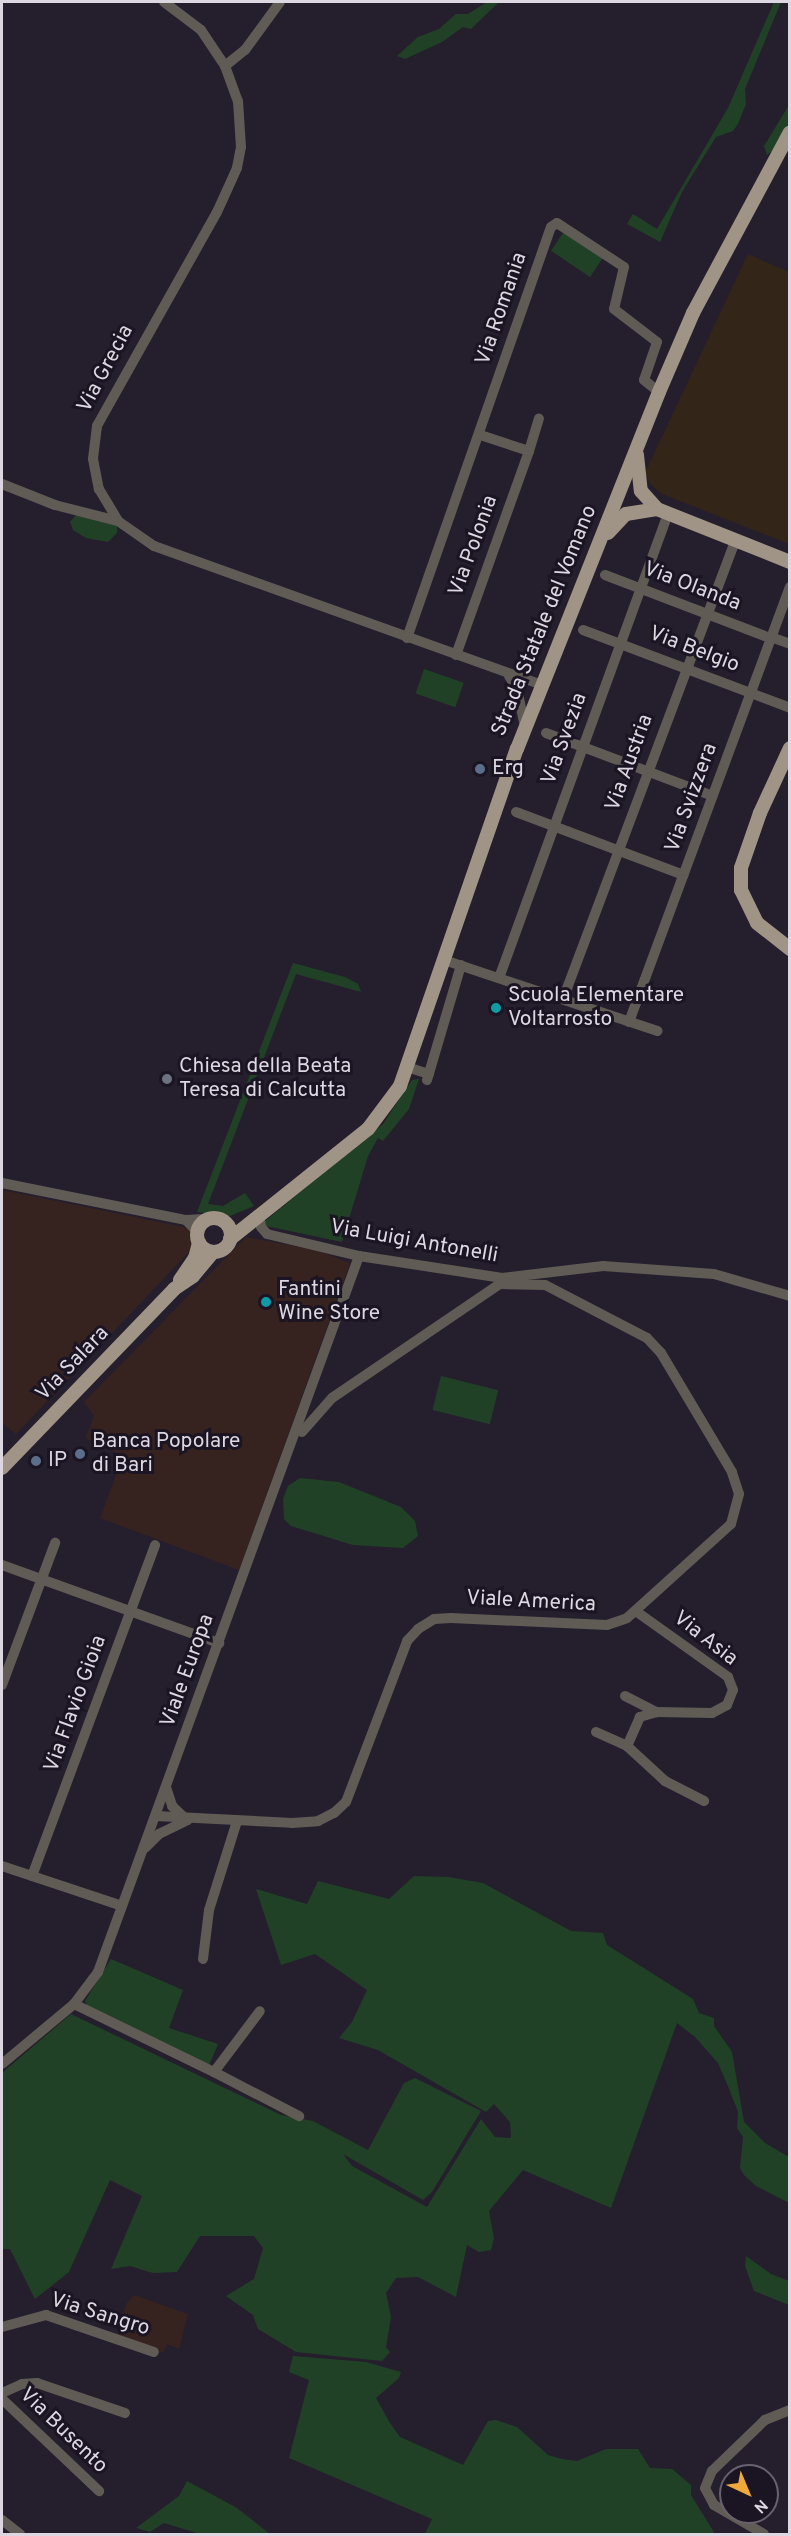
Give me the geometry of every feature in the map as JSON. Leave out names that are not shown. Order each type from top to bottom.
[{"type":"main road","name":"Strada Statale del Vomano","points":[[230,1239],[368,1129],[393,1099],[407,1067],[525,727],[659,392],[693,313],[789,132]]},
{"type":"main road","points":[[637,447],[638,482],[653,508]]},
{"type":"main road","points":[[618,494],[789,562]]},
{"type":"main road","points":[[593,556],[617,521],[653,508]]},
{"type":"main road","points":[[789,748],[760,813],[741,868],[741,890],[757,923],[789,949]]},
{"type":"main road","points":[[226,1223],[230,1239],[224,1248],[213,1252],[198,1237],[208,1219],[218,1218],[226,1223],[255,1217]]},
{"type":"main road","name":"Via Salara","points":[[2,1468],[174,1289],[195,1258],[198,1237]]},
{"type":"main road","name":"Via Salara","points":[[174,1289],[193,1276],[213,1252]]},
{"type":"street","name":"Via Grecia","points":[[164,2],[201,30],[225,66],[242,125],[237,168],[217,212],[97,426],[94,476],[118,520],[154,546],[509,676],[542,685]]},
{"type":"street","points":[[225,66],[245,50],[280,2]]},
{"type":"street","name":"Via Romania","points":[[407,638],[551,227],[557,223],[624,267],[614,309],[657,342],[644,380],[659,392]]},
{"type":"street","name":"Via Polonia","points":[[456,655],[539,418]]},
{"type":"street","points":[[480,435],[529,450]]},
{"type":"street","points":[[2,484],[55,505],[118,520]]},
{"type":"street","name":"Via Svezia","points":[[499,978],[641,589],[653,508]]},
{"type":"street","name":"Via Austria","points":[[563,999],[735,540]]},
{"type":"street","name":"Via Olanda","points":[[605,574],[789,644]]},
{"type":"street","name":"Via Svizzera","points":[[629,1022],[752,693],[768,637],[789,587]]},
{"type":"street","name":"Via Belgio","points":[[584,630],[789,708]]},
{"type":"street","points":[[509,676],[517,689],[525,727]]},
{"type":"street","points":[[517,689],[536,700]]},
{"type":"street","points":[[546,733],[713,796]]},
{"type":"street","points":[[516,812],[684,875]]},
{"type":"street","points":[[444,960],[658,1031]]},
{"type":"street","points":[[407,1067],[428,1077],[461,965]]},
{"type":"street","points":[[2,1184],[186,1220],[208,1219]]},
{"type":"street","name":"Via Luigi Antonelli","points":[[255,1217],[267,1234],[358,1256],[501,1281],[603,1266],[714,1274],[789,1296]]},
{"type":"street","points":[[186,1220],[198,1237]]},
{"type":"street","name":"Viale Europa","points":[[2,2064],[74,2004],[98,1972],[291,1450],[358,1256]]},
{"type":"street","points":[[291,1450],[309,1421],[332,1398],[501,1281]]},
{"type":"street","name":"Viale America","points":[[156,1816],[187,1821],[318,1821],[346,1802],[407,1641],[434,1619],[607,1625],[637,1612],[731,1524],[739,1494],[732,1472],[662,1353],[647,1338],[545,1285],[501,1281]]},
{"type":"street","points":[[2,1685],[55,1543]]},
{"type":"street","name":"Via Flavio Gioia","points":[[32,1876],[155,1545]]},
{"type":"street","points":[[2,1565],[219,1643]]},
{"type":"street","name":"Via Asia","points":[[625,1696],[657,1712],[712,1713],[727,1705],[733,1690],[728,1677],[637,1612]]},
{"type":"street","points":[[627,1746],[640,1717],[657,1712]]},
{"type":"street","points":[[596,1732],[627,1746],[665,1781],[704,1801]]},
{"type":"street","points":[[143,1850],[168,1828],[187,1821],[172,1806],[166,1787]]},
{"type":"street","points":[[203,1959],[209,1910],[237,1821]]},
{"type":"street","points":[[2,1866],[122,1906]]},
{"type":"street","points":[[74,2004],[299,2116]]},
{"type":"street","points":[[214,2072],[260,2011]]},
{"type":"street","name":"Via Sangro","points":[[2,2328],[46,2315],[154,2352]]},
{"type":"street","points":[[2,2393],[22,2384],[37,2383],[125,2413]]},
{"type":"street","name":"Via Busento","points":[[2,2399],[99,2491]]},
{"type":"street","points":[[764,2535],[714,2505],[705,2488],[712,2471],[765,2420],[789,2410]]},
{"type":"street","points":[[2,2520],[20,2535]]},
{"type":"shaded area","points":[[748,254],[789,272],[789,544],[662,494],[651,485],[645,473]]},
{"type":"shaded area","points":[[2,1190],[184,1227],[192,1233],[194,1241],[191,1250],[16,1434],[2,1423]]},
{"type":"shaded area","points":[[246,1237],[315,1250],[350,1263],[239,1570],[100,1518],[123,1456],[86,1438],[94,1416],[84,1402]]},
{"type":"shaded area","points":[[134,2295],[188,2314],[179,2349],[167,2344],[163,2353],[116,2336],[126,2304]]},
{"type":"green space","points":[[487,2],[499,2],[471,29],[463,27],[442,42],[405,59],[397,56],[418,37],[439,29],[456,14],[468,14]]},
{"type":"green space","points":[[774,2],[781,2],[745,89],[746,104],[738,124],[733,131],[716,137],[682,192],[660,242],[627,224],[633,214],[657,229],[728,108]]},
{"type":"green space","points":[[789,105],[789,122],[776,148],[767,155],[764,146]]},
{"type":"green space","points":[[565,230],[604,256],[590,277],[551,251]]},
{"type":"green space","points":[[76,515],[117,526],[117,533],[108,542],[86,538],[73,530],[70,522]]},
{"type":"green space","points":[[424,669],[464,683],[455,707],[416,694]]},
{"type":"green space","points":[[293,963],[345,977],[358,984],[361,992],[296,974],[208,1204],[223,1206],[245,1193],[254,1206],[230,1216],[197,1212]]},
{"type":"green space","points":[[419,1079],[409,1109],[383,1141],[378,1138],[368,1156],[342,1242],[266,1226],[264,1222],[383,1124],[412,1080]]},
{"type":"green space","points":[[441,1376],[498,1390],[490,1424],[433,1410]]},
{"type":"green space","points":[[300,1478],[339,1482],[401,1507],[415,1521],[418,1536],[403,1548],[353,1545],[291,1526],[284,1519],[283,1499],[288,1486]]},
{"type":"green space","points":[[414,1876],[449,1877],[483,1883],[571,1931],[603,1933],[607,1945],[693,1999],[699,2013],[714,2018],[714,2026],[732,2052],[744,2122],[765,2143],[789,2157],[789,2203],[756,2186],[744,2175],[740,2168],[743,2137],[737,2128],[738,2112],[718,2063],[695,2037],[677,2023],[611,2208],[523,2170],[489,2211],[494,2238],[491,2250],[479,2252],[467,2245],[456,2297],[418,2277],[396,2278],[386,2293],[391,2317],[386,2347],[390,2352],[382,2361],[296,2352],[258,2329],[253,2315],[226,2296],[254,2279],[263,2248],[254,2236],[200,2236],[177,2272],[153,2273],[130,2266],[111,2269],[142,2196],[110,2180],[69,2272],[35,2299],[10,2249],[2,2249],[2,2073],[71,2014],[281,2115],[313,2121],[368,2150],[404,2083],[415,2078],[481,2111],[432,2192],[423,2200],[343,2154],[352,2166],[427,2207],[481,2119],[495,2137],[511,2138],[510,2122],[494,2104],[486,2112],[378,2050],[339,2038],[352,2022],[367,1990],[315,1954],[281,1965],[256,1889],[307,1904],[318,1881],[389,1899]]},
{"type":"green space","points":[[111,1959],[183,1990],[169,2028],[218,2044],[209,2065],[88,2009],[85,2001]]},
{"type":"green space","points":[[746,2256],[771,2274],[789,2281],[789,2305],[754,2291],[745,2266]]},
{"type":"green space","points":[[293,2356],[366,2362],[401,2372],[399,2378],[376,2398],[390,2423],[400,2437],[463,2465],[488,2421],[496,2420],[517,2427],[548,2455],[562,2459],[577,2461],[606,2449],[638,2449],[650,2468],[672,2469],[691,2485],[691,2495],[715,2534],[425,2534],[432,2519],[289,2458],[309,2380],[289,2372]]},
{"type":"green space","points":[[187,2481],[237,2508],[270,2534],[200,2534],[164,2523],[150,2532],[136,2528],[179,2496]]},
{"type":"place","name":"Erg","points":[[480,769]]},
{"type":"place","name":"Scuola Elementare Voltarrosto","points":[[496,1008]]},
{"type":"place","name":"Chiesa della Beata Teresa di Calcutta","points":[[167,1079]]},
{"type":"place","name":"Fantini Wine Store","points":[[266,1302]]},
{"type":"place","name":"Banca Popolare di Bari","points":[[80,1454]]},
{"type":"place","name":"IP","points":[[36,1461]]}]
